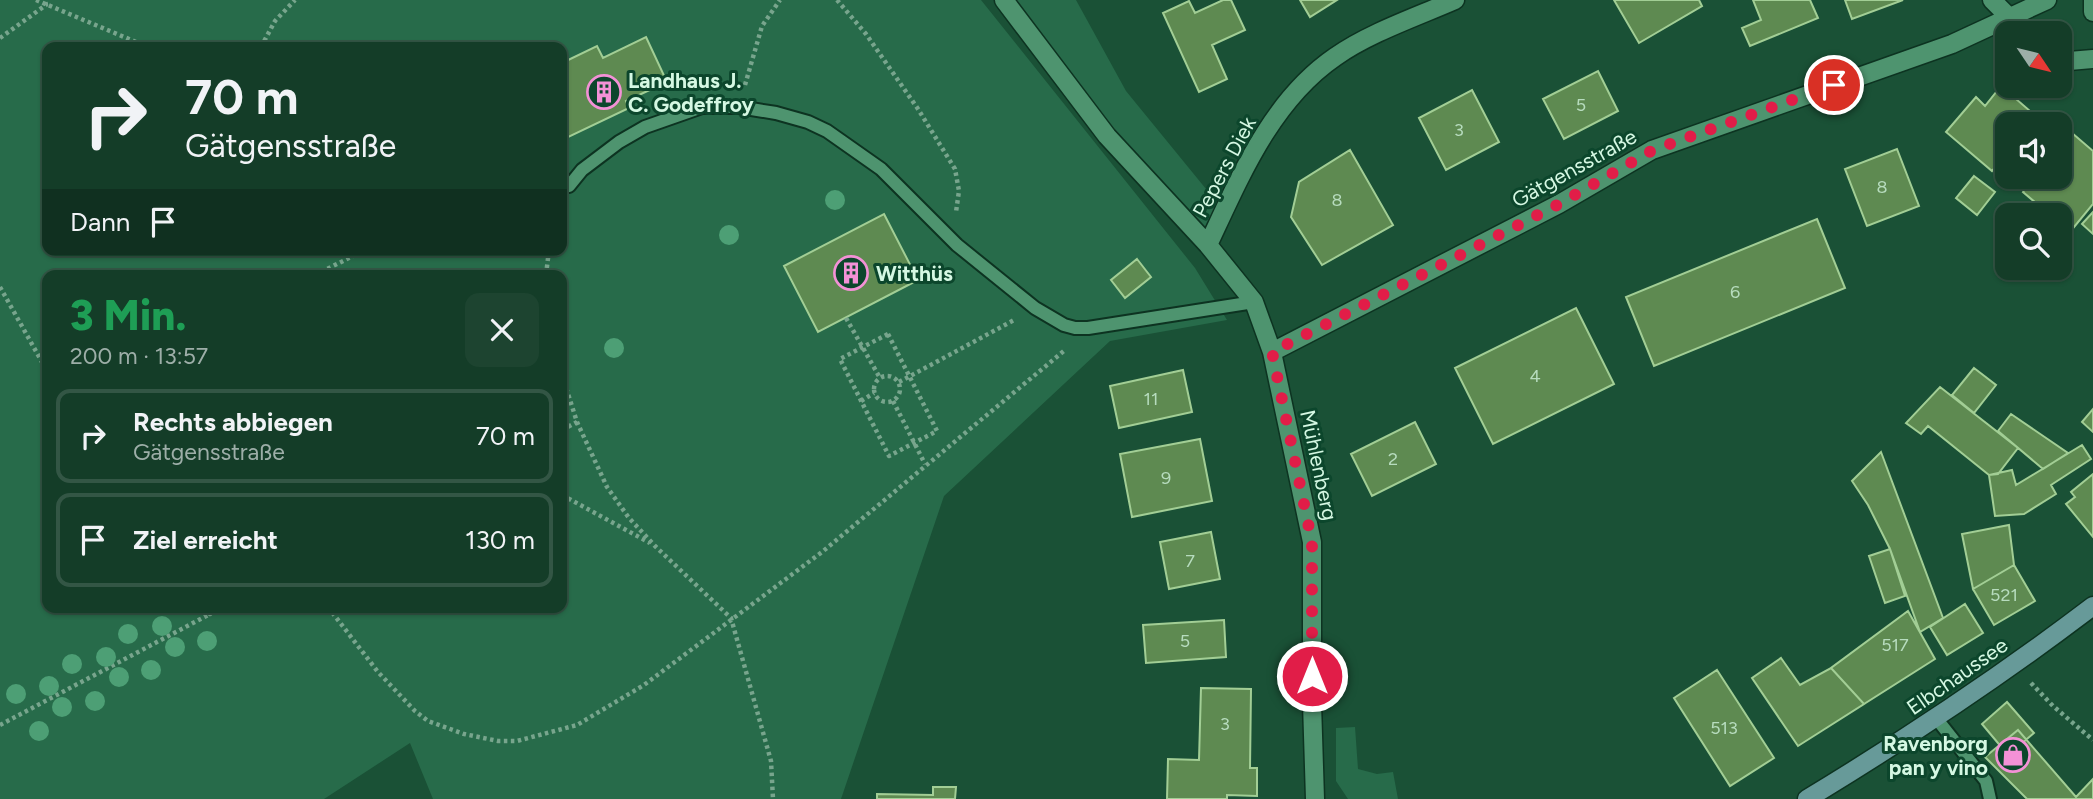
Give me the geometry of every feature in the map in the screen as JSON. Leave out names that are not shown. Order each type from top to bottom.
[{"type":"main road","name":"Elbchaussee","points":[[1807,799],[1936,718],[2093,606]]},
{"type":"street","points":[[1004,0],[1107,136],[1208,245]]},
{"type":"street","name":"Pepers Diek","points":[[1272,352],[1254,302],[1208,245],[1243,170],[1270,126],[1301,87],[1335,57],[1383,31],[1455,0]]},
{"type":"street","points":[[1992,0],[2011,21]]},
{"type":"street","name":"Gätgensstraße","points":[[1272,352],[1559,204],[1653,150],[1952,44],[2047,0]]},
{"type":"street","points":[[2093,0],[2093,12]]},
{"type":"street","points":[[2072,61],[2093,59]]},
{"type":"street","name":"Mühlenberg","points":[[1272,352],[1312,542],[1315,799]]},
{"type":"lane","points":[[569,186],[582,170],[597,158],[645,127],[702,107],[739,107],[787,116],[827,131],[881,169],[948,236],[1035,308],[1074,328],[1254,302]]},
{"type":"lane","points":[[1936,718],[1986,781],[1990,799]]},
{"type":"path","points":[[36,0],[136,42]]},
{"type":"path","points":[[264,42],[275,21],[295,0]]},
{"type":"path","points":[[739,107],[762,26],[780,0]]},
{"type":"path","points":[[837,0],[866,34],[918,109],[955,169],[959,201],[948,236]]},
{"type":"path","points":[[0,38],[46,3]]},
{"type":"path","points":[[326,270],[353,256]]},
{"type":"path","points":[[0,287],[42,362]]},
{"type":"path","points":[[899,382],[1035,308]]},
{"type":"path","points":[[846,318],[880,378]]},
{"type":"path","points":[[332,613],[378,672],[428,721],[498,741],[517,741],[577,725],[644,685],[822,552],[1072,345],[1088,328]]},
{"type":"path","points":[[888,334],[937,431],[889,456],[840,359],[862,347],[888,334]]},
{"type":"path","points":[[888,376],[899,382],[900,392],[894,401],[883,403],[877,399],[874,393],[876,382],[880,378],[888,376]]},
{"type":"path","points":[[567,391],[577,422],[607,487],[629,518],[731,618],[771,761],[773,799]]},
{"type":"path","points":[[861,401],[874,393]]},
{"type":"path","points":[[894,401],[925,464]]},
{"type":"path","points":[[567,427],[577,422]]},
{"type":"path","points":[[567,498],[656,546]]},
{"type":"path","points":[[0,725],[210,614]]},
{"type":"path","points":[[2030,682],[2093,740]]},
{"type":"green space","points":[[0,0],[981,0],[1195,268],[1227,320],[1110,341],[944,496],[841,799],[433,799],[410,743],[324,799],[0,799]]},
{"type":"green space","points":[[1004,0],[1076,0],[1126,91],[1224,211],[1208,245]]},
{"type":"green space","points":[[1355,727],[1358,769],[1377,774],[1393,772],[1398,799],[1348,799],[1336,781],[1336,728]]},
{"type":"building","points":[[1223,0],[1231,0],[1245,30],[1212,45],[1227,79],[1199,92],[1163,13],[1189,1],[1195,13]]},
{"type":"building","points":[[1300,0],[1337,0],[1310,17]]},
{"type":"building","points":[[1614,0],[1699,0],[1702,6],[1639,43]]},
{"type":"building","points":[[1753,0],[1810,0],[1818,18],[1750,46],[1742,28],[1761,20]]},
{"type":"building","points":[[1845,0],[1903,0],[1852,19]]},
{"type":"building","name":"Landhaus J. C. Godeffroy","points":[[646,37],[667,82],[626,101],[629,108],[567,138],[567,61],[597,46],[603,58]]},
{"type":"building","points":[[1598,71],[1618,111],[1564,139],[1543,99]]},
{"type":"building","points":[[1472,90],[1499,142],[1446,170],[1419,118]]},
{"type":"building","points":[[1995,94],[1995,98],[2015,98],[2031,112],[1995,112],[1995,168],[1992,171],[1946,132],[1976,97],[1985,106]]},
{"type":"building","points":[[2072,133],[2093,151],[2093,204],[2072,230],[2072,203],[2036,203],[2023,192],[2025,189],[2072,189]]},
{"type":"building","points":[[1897,149],[1919,206],[1867,226],[1845,169]]},
{"type":"building","points":[[1350,150],[1393,225],[1322,265],[1291,217],[1299,182]]},
{"type":"building","points":[[1974,176],[1995,192],[1977,215],[1956,198]]},
{"type":"building","points":[[2093,212],[2093,234],[2082,224]]},
{"type":"building","name":"Witthüs","points":[[884,214],[918,280],[818,332],[784,266]]},
{"type":"building","points":[[1817,219],[1845,288],[1654,366],[1626,297]]},
{"type":"building","points":[[1137,259],[1151,277],[1125,298],[1111,280]]},
{"type":"building","points":[[1576,308],[1614,384],[1493,444],[1455,368]]},
{"type":"building","points":[[1974,368],[1996,385],[1974,413],[1952,395]]},
{"type":"building","points":[[1183,370],[1192,412],[1119,428],[1110,386]]},
{"type":"building","points":[[1940,387],[2018,448],[1998,474],[1989,475],[1928,426],[1921,434],[1906,423]]},
{"type":"building","points":[[2093,409],[2093,432],[2082,422]]},
{"type":"building","points":[[2011,414],[2068,453],[2043,469],[1998,431]]},
{"type":"building","points":[[1415,422],[1436,464],[1372,496],[1351,454]]},
{"type":"building","points":[[1200,439],[1212,501],[1132,517],[1120,454]]},
{"type":"building","points":[[2082,445],[2091,459],[2051,485],[2056,494],[2024,514],[1995,516],[1989,475],[2012,470],[2016,485]]},
{"type":"building","points":[[1881,452],[1943,618],[1920,632],[1890,549],[1868,505],[1852,481]]},
{"type":"building","points":[[2093,474],[2093,537],[2066,504],[2075,497],[2071,492]]},
{"type":"building","points":[[2009,525],[2014,565],[1973,589],[1962,534]]},
{"type":"building","points":[[1211,532],[1220,579],[1169,589],[1160,542]]},
{"type":"building","points":[[1890,549],[1905,596],[1885,603],[1869,556]]},
{"type":"building","points":[[2014,565],[2035,601],[1994,625],[1973,589]]},
{"type":"building","points":[[1965,604],[1983,633],[1947,655],[1930,627]]},
{"type":"building","points":[[1908,611],[1935,659],[1864,704],[1831,668]]},
{"type":"building","points":[[1224,620],[1226,657],[1146,663],[1143,625]]},
{"type":"building","points":[[1781,658],[1800,685],[1831,668],[1864,704],[1798,746],[1752,678]]},
{"type":"building","points":[[1717,670],[1774,758],[1730,786],[1674,698]]},
{"type":"building","points":[[1201,688],[1251,689],[1250,768],[1257,768],[1257,796],[1167,799],[1168,759],[1199,760]]},
{"type":"building","points":[[2007,702],[2034,733],[2008,755],[1982,724]]},
{"type":"building","points":[[2018,730],[2076,797],[2093,779],[2093,799],[2027,799],[1985,757]]},
{"type":"building","points":[[933,787],[956,787],[955,799],[877,799],[877,794],[933,795]]},
{"type":"place","name":"Landhaus J. C. Godeffroy","points":[[604,92]]},
{"type":"place","name":"Witthüs","points":[[851,273]]},
{"type":"place","name":"Ravenborg pan y vino","points":[[2013,755]]},
{"type":"route","points":[[1312,676],[1312,542],[1272,352],[1559,204],[1653,150],[1834,85]]}]
